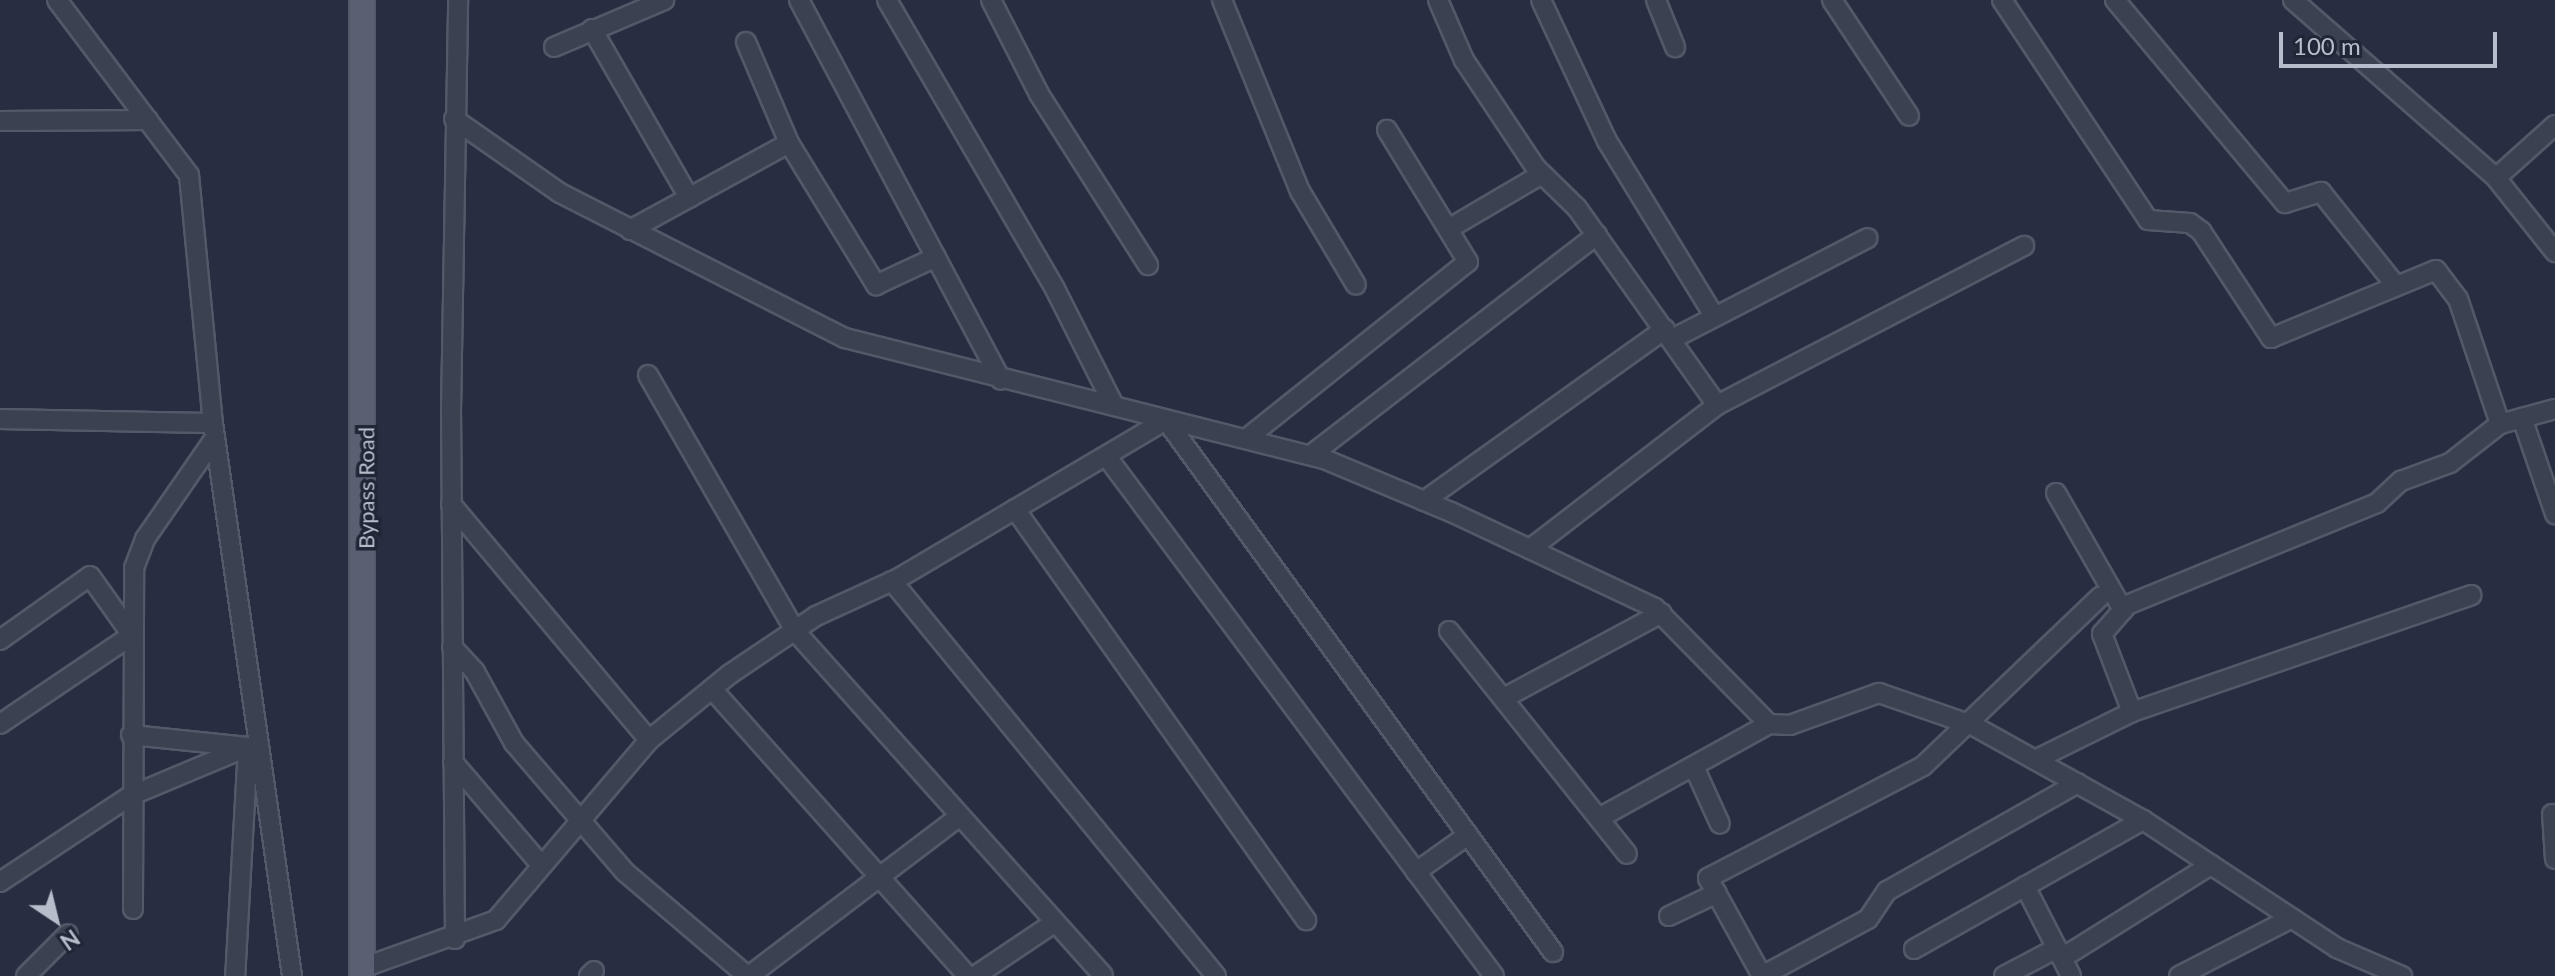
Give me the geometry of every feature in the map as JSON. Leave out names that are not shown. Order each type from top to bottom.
[{"type":"main road","name":"Bypass Road","points":[[362,0],[362,972]]},
{"type":"street","points":[[57,0],[189,175],[214,430],[254,747],[292,976]]},
{"type":"street","points":[[455,939],[451,504],[458,0]]},
{"type":"street","points":[[554,47],[664,0]]},
{"type":"street","points":[[799,0],[1001,380]]},
{"type":"street","points":[[887,0],[1055,289],[1114,406]]},
{"type":"street","points":[[991,0],[1039,94],[1148,265]]},
{"type":"street","points":[[1222,0],[1300,191],[1356,285]]},
{"type":"street","points":[[1438,0],[1464,60],[1542,174],[1597,235],[1717,405]]},
{"type":"street","points":[[1541,0],[1607,141],[1713,314]]},
{"type":"street","points":[[1656,0],[1675,47]]},
{"type":"street","points":[[1832,0],[1909,116]]},
{"type":"street","points":[[2002,0],[2148,220],[2190,223],[2201,231],[2271,338],[2430,269],[2442,274],[2458,299],[2500,424]]},
{"type":"street","points":[[2115,0],[2285,203],[2321,192],[2394,283]]},
{"type":"street","points":[[2293,0],[2496,178],[2555,252]]},
{"type":"street","points":[[592,29],[689,198]]},
{"type":"street","points":[[746,42],[789,143],[876,285],[936,257]]},
{"type":"street","points":[[454,119],[630,230],[845,338],[1001,380],[1311,455],[1530,549],[1662,613],[1769,724],[1779,728],[1879,693],[1972,725],[2143,820],[2292,918],[2402,976]]},
{"type":"street","points":[[0,121],[148,120]]},
{"type":"street","points":[[2496,178],[2555,125]]},
{"type":"street","points":[[1246,439],[1461,273],[1468,262],[1450,228],[1387,130]]},
{"type":"street","points":[[630,230],[789,143]]},
{"type":"street","points":[[1450,228],[1542,174]]},
{"type":"street","points":[[1311,455],[1597,235]]},
{"type":"street","points":[[1424,501],[1668,334],[1868,238]]},
{"type":"street","points":[[1530,549],[1717,405],[2024,246]]},
{"type":"street","points":[[648,375],[795,631],[956,819],[1103,976]]},
{"type":"street","points":[[2132,712],[2102,634],[2123,610],[2377,503],[2401,481],[2450,463],[2500,424],[2555,409]]},
{"type":"street","points":[[2522,418],[2555,514]]},
{"type":"street","points":[[362,972],[455,939],[496,920],[649,740],[712,689],[795,631],[892,581],[1166,420]]},
{"type":"street","points":[[1166,420],[1553,952]]},
{"type":"street","points":[[5,423],[214,430]]},
{"type":"street","points":[[133,909],[130,796],[134,568],[145,539],[214,430]]},
{"type":"street","points":[[1107,457],[1494,976]]},
{"type":"street","points":[[2056,493],[2123,610]]},
{"type":"street","points":[[451,504],[649,740]]},
{"type":"street","points":[[1015,509],[1306,920]]},
{"type":"street","points":[[0,640],[90,576],[132,635]]},
{"type":"street","points":[[892,581],[1216,976]]},
{"type":"street","points":[[2035,760],[2132,712],[2471,595]]},
{"type":"street","points":[[2078,783],[1887,891],[1868,919],[1762,976],[1708,878],[1923,766],[1972,725],[2029,658],[2060,641],[2100,597]]},
{"type":"street","points":[[1504,698],[1662,613]]},
{"type":"street","points":[[1449,631],[1627,854]]},
{"type":"street","points":[[0,724],[132,635]]},
{"type":"street","points":[[452,647],[514,743],[625,872],[748,976],[876,874],[956,819]]},
{"type":"street","points":[[712,689],[968,976]]},
{"type":"street","points":[[1599,818],[1695,769],[1769,724]]},
{"type":"street","points":[[131,735],[254,747]]},
{"type":"street","points":[[0,882],[130,796],[254,747]]},
{"type":"street","points":[[235,976],[254,747]]},
{"type":"street","points":[[453,762],[541,865]]},
{"type":"street","points":[[1695,769],[1720,824]]},
{"type":"street","points":[[2552,814],[2555,859]]},
{"type":"street","points":[[1914,949],[2143,820]]},
{"type":"street","points":[[1416,872],[1468,835]]},
{"type":"street","points":[[2004,976],[2059,953],[2211,865]]},
{"type":"street","points":[[2025,886],[2071,976]]},
{"type":"street","points":[[1669,916],[1717,893]]},
{"type":"street","points":[[2179,976],[2292,918]]},
{"type":"street","points":[[975,976],[1054,923]]},
{"type":"street","points":[[26,976],[68,934]]}]
